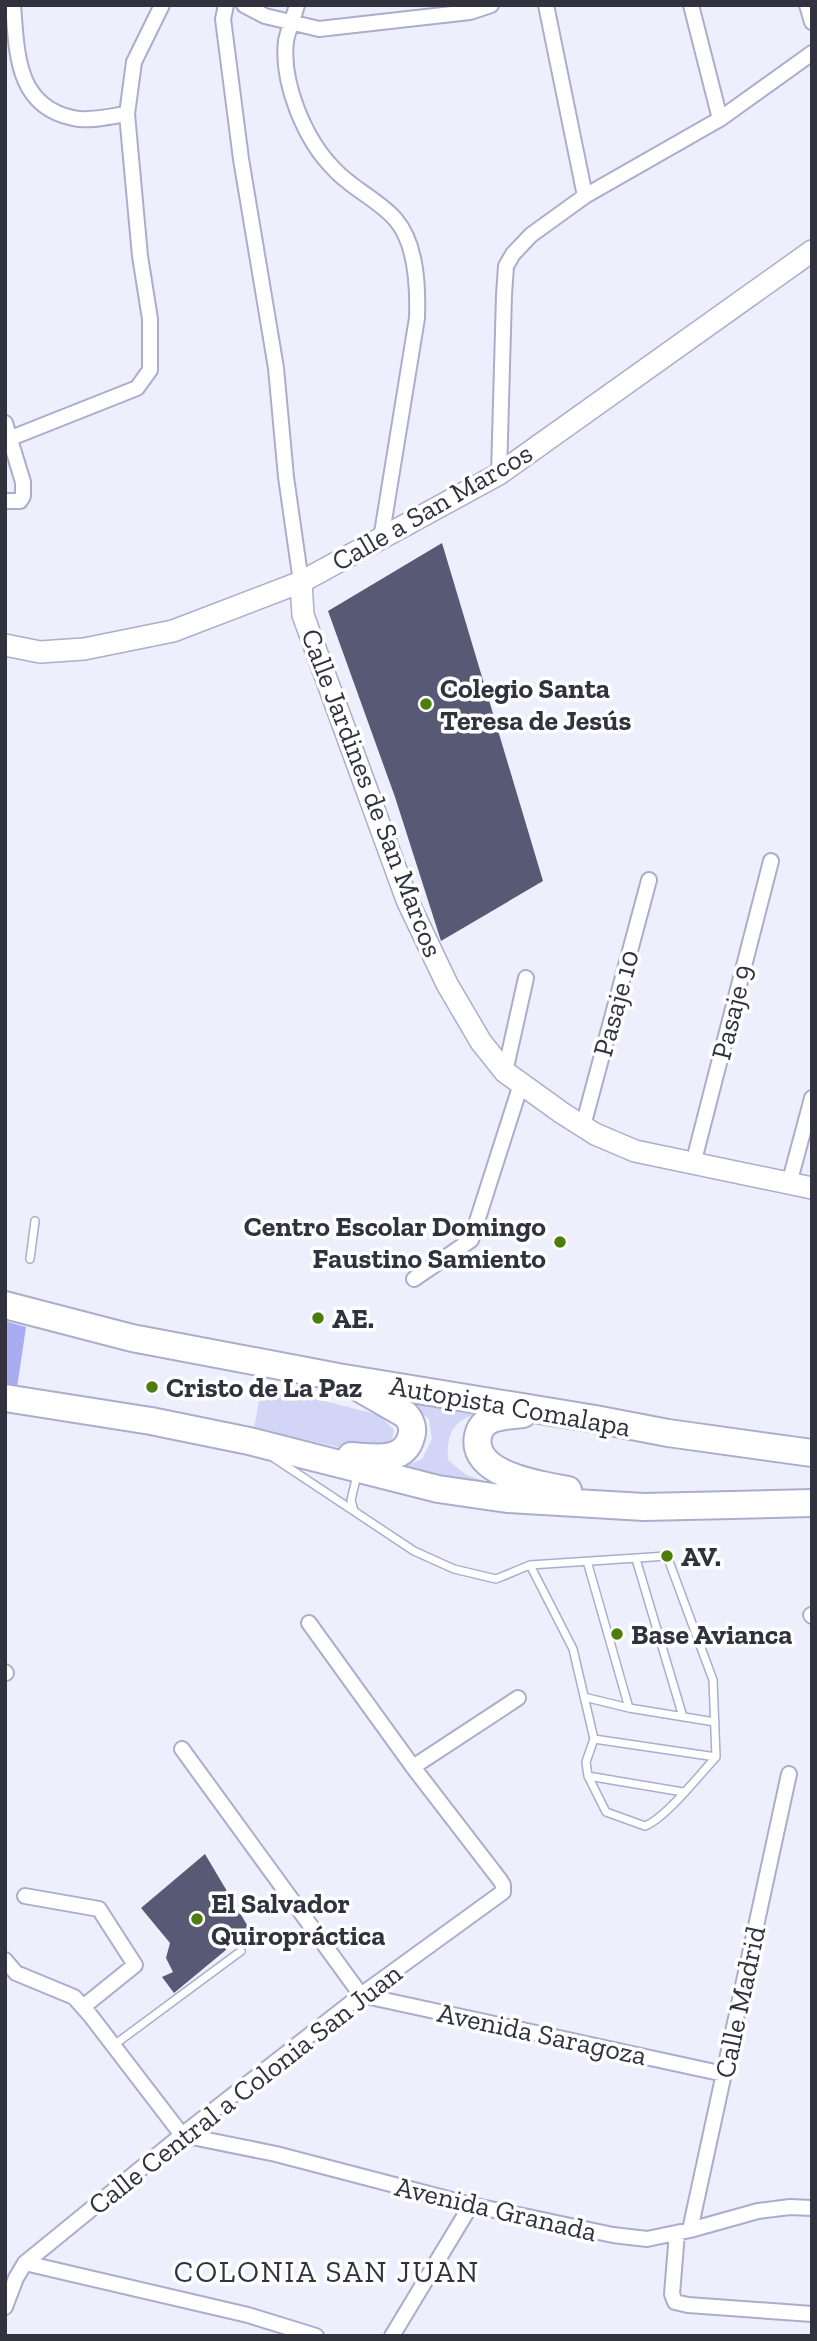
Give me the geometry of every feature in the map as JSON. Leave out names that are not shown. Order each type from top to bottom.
[{"type":"highway","name":"Autopista Comalapa","points":[[5,1305],[132,1338],[338,1377],[668,1433],[812,1452]]},
{"type":"highway","points":[[304,1454],[382,1458],[395,1455],[408,1446],[412,1431],[406,1415],[338,1377]]},
{"type":"highway","points":[[5,1398],[151,1421],[304,1454],[438,1489],[507,1499],[643,1507],[812,1503]]},
{"type":"highway","points":[[595,1419],[555,1414],[496,1418],[482,1425],[478,1433],[479,1454],[493,1466],[516,1478],[643,1507]]},
{"type":"main road","name":"Calle a San Marcos","points":[[5,645],[40,652],[84,649],[173,631],[301,582],[499,474],[812,251]]},
{"type":"main road","name":"Calle Jardines de San Marcos","points":[[301,582],[303,615],[407,900],[447,984],[481,1042],[513,1078],[583,1126],[635,1151],[812,1188]]},
{"type":"street","points":[[13,5],[18,60],[31,94],[46,109],[75,119],[127,114]]},
{"type":"street","points":[[11,438],[137,388],[150,370],[150,319],[127,114],[135,62],[162,5]]},
{"type":"street","points":[[226,5],[223,19],[231,83],[276,368],[286,477],[301,582]]},
{"type":"street","points":[[244,5],[265,16],[319,29],[470,12],[491,5]]},
{"type":"street","points":[[297,5],[286,40],[289,87],[316,149],[335,171],[398,222],[409,245],[418,281],[417,318],[381,539]]},
{"type":"street","points":[[546,5],[585,197]]},
{"type":"street","points":[[691,5],[720,119]]},
{"type":"street","points":[[807,5],[812,22]]},
{"type":"street","points":[[499,474],[506,266],[513,254],[531,235],[585,197],[720,119],[812,53]]},
{"type":"street","points":[[5,423],[23,482],[23,496],[20,501],[5,501]]},
{"type":"street","name":"Pasaje 9","points":[[693,1164],[771,860]]},
{"type":"street","name":"Pasaje 10","points":[[583,1126],[649,880]]},
{"type":"street","points":[[414,1279],[471,1240],[513,1078],[526,978]]},
{"type":"street","points":[[789,1184],[812,1098]]},
{"type":"street","points":[[309,1623],[413,1767],[518,1698]]},
{"type":"street","points":[[182,1749],[361,1995]]},
{"type":"street","name":"Calle Central a Colonia San Juan","points":[[5,2307],[25,2263],[182,2135],[361,1995],[496,1898],[503,1889],[500,1880],[413,1767]]},
{"type":"street","name":"Calle Madrid","points":[[789,1774],[724,2074],[683,2232],[672,2294],[675,2302],[688,2305],[812,2314]]},
{"type":"street","points":[[24,1895],[99,1909],[135,1965],[87,2011]]},
{"type":"street","points":[[5,1960],[16,1973],[74,1997],[182,2135]]},
{"type":"street","name":"Avenida Saragoza","points":[[361,1995],[724,2074]]},
{"type":"street","name":"Avenida Granada","points":[[182,2135],[276,2154],[471,2205],[613,2235],[647,2239],[758,2211],[790,2207],[812,2208]]},
{"type":"street","points":[[392,2336],[471,2205]]},
{"type":"street","points":[[25,2263],[248,2315],[316,2336]]},
{"type":"lane","points":[[30,1258],[35,1221]]},
{"type":"lane","points":[[249,1441],[414,1551],[453,1569],[496,1579],[530,1565],[667,1556],[713,1681],[716,1757],[662,1814],[645,1826],[606,1812],[588,1776],[586,1762],[594,1739],[573,1648],[530,1565]]},
{"type":"lane","points":[[354,1511],[351,1500],[359,1468]]},
{"type":"lane","points":[[636,1559],[683,1717]]},
{"type":"lane","points":[[587,1561],[629,1708]]},
{"type":"lane","points":[[584,1697],[629,1708],[715,1722]]},
{"type":"lane","points":[[594,1739],[716,1757]]},
{"type":"lane","points":[[588,1776],[683,1792]]},
{"type":"lane","points":[[114,2045],[241,1951]]},
{"type":"shaded area","points":[[5,1321],[26,1327],[17,1388],[5,1386]]},
{"type":"shaded area","points":[[262,1385],[379,1415],[394,1430],[391,1445],[346,1449],[254,1428]]},
{"type":"shaded area","points":[[404,1401],[491,1411],[470,1416],[457,1425],[449,1439],[448,1460],[465,1474],[504,1489],[391,1472],[422,1459],[432,1439],[429,1419]]},
{"type":"building","name":"Colegio Santa Teresa de Jesús","points":[[442,543],[543,881],[441,941],[395,797],[328,611]]},
{"type":"building","name":"El Salvador Quiropráctica","points":[[205,1854],[250,1930],[174,1993],[162,1977],[173,1972],[166,1958],[170,1943],[141,1908]]},
{"type":"place","name":"Colegio Santa Teresa de Jesús","points":[[426,704]]},
{"type":"place","name":"Centro Escolar Domingo Faustino Samiento","points":[[560,1242]]},
{"type":"place","name":"AE.","points":[[318,1318]]},
{"type":"place","name":"Cristo de La Paz","points":[[152,1387]]},
{"type":"place","name":"AV.","points":[[667,1556]]},
{"type":"place","name":"Base Avianca","points":[[617,1634]]},
{"type":"place","name":"El Salvador Quiropráctica","points":[[197,1919]]},
{"type":"district","name":"COLONIA SAN JUAN","points":[[327,2272]]}]
